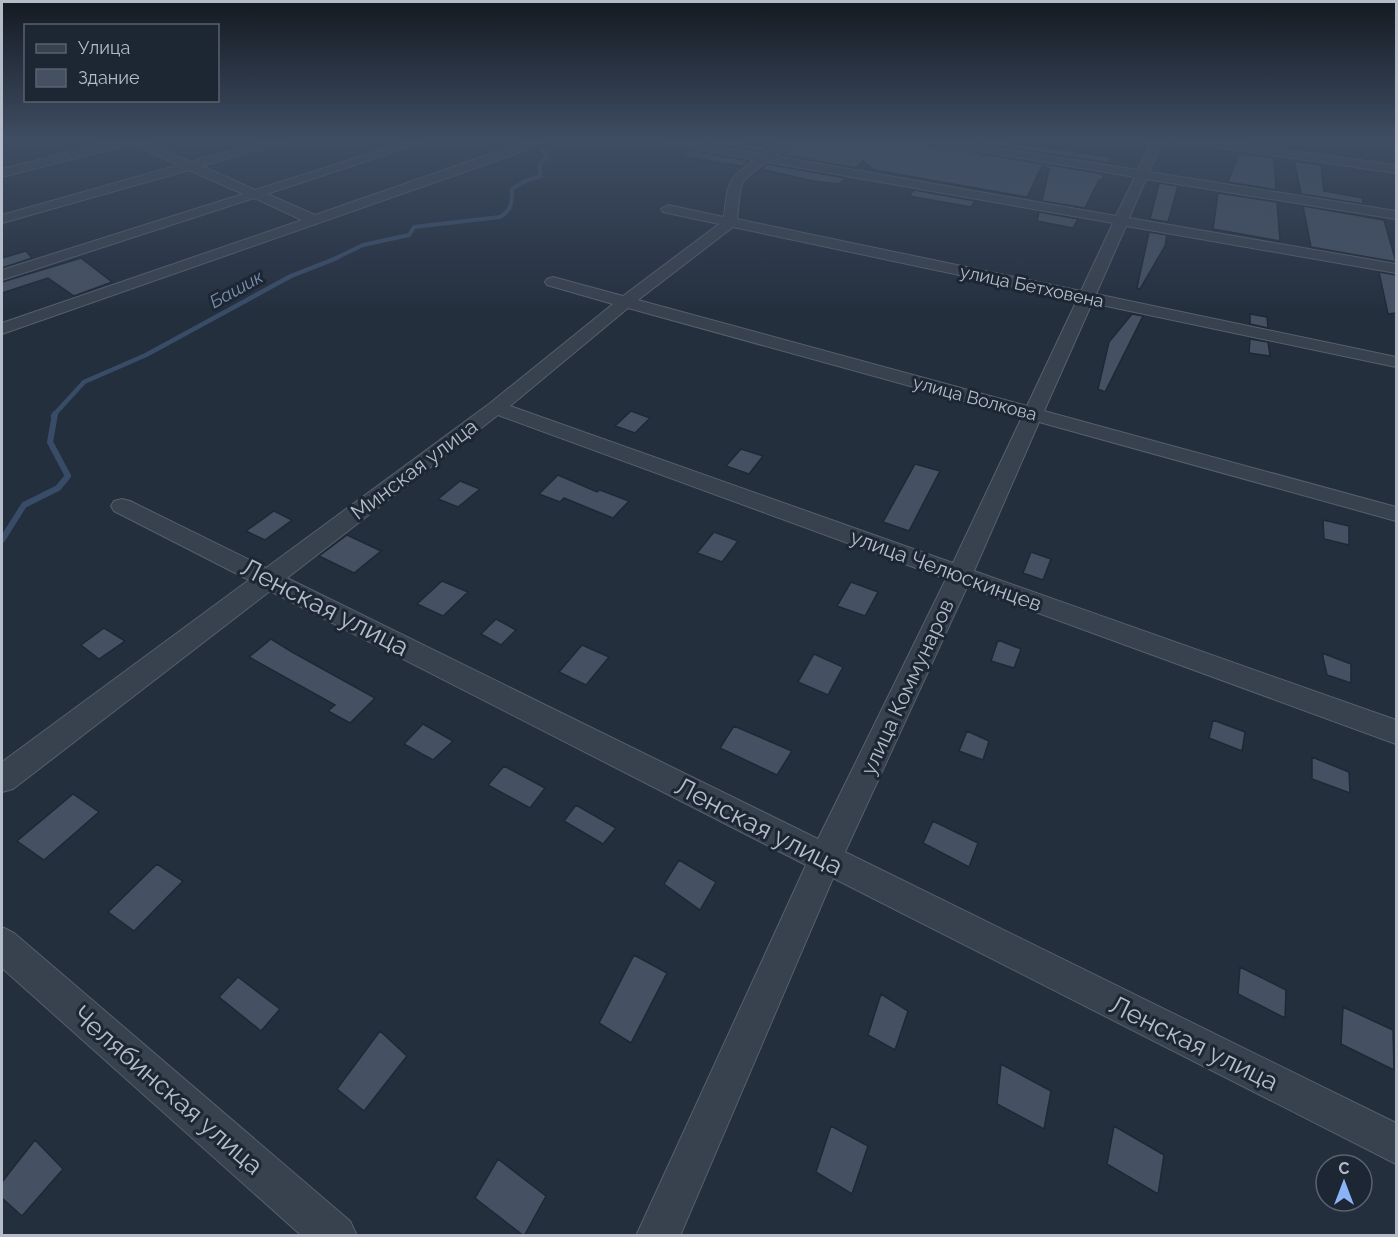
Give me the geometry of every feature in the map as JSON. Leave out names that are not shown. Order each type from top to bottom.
[{"type":"street","points":[[2,219],[80,197]]},
{"type":"street","points":[[2,275],[250,197]]},
{"type":"street","points":[[259,197],[314,220]]},
{"type":"street","points":[[2,329],[380,197]]},
{"type":"street","points":[[730,222],[734,197]]},
{"type":"street","points":[[982,197],[1396,269]]},
{"type":"street","name":"улица Коммунаров","points":[[658,1236],[825,860],[960,575],[1131,197]]},
{"type":"street","points":[[1283,197],[1396,215]]},
{"type":"street","points":[[2,208],[65,201]]},
{"type":"street","name":"улица Бетховена","points":[[668,209],[1396,362]]},
{"type":"street","name":"Минская улица","points":[[2,779],[496,408],[625,302],[730,222]]},
{"type":"street","name":"улица Волкова","points":[[553,282],[1396,514]]},
{"type":"street","name":"улица Челюскинцев","points":[[496,408],[1396,732]]},
{"type":"street","name":"Ленская улица","points":[[122,506],[268,577],[825,860],[1396,1144]]},
{"type":"street","name":"Челябинская улица","points":[[2,945],[335,1236]]},
{"type":"building","points":[[913,197],[951,197],[975,201],[971,207]]},
{"type":"building","points":[[1043,197],[1091,197],[1085,208],[1042,201]]},
{"type":"building","points":[[1156,197],[1175,197],[1168,222],[1150,219]]},
{"type":"building","points":[[1217,197],[1242,197],[1277,202],[1280,241],[1213,229]]},
{"type":"building","points":[[1318,197],[1356,197],[1363,198],[1363,204]]},
{"type":"building","points":[[1303,206],[1384,220],[1396,262],[1311,247]]},
{"type":"building","points":[[1039,212],[1078,219],[1073,228],[1037,221]]},
{"type":"building","points":[[1149,232],[1167,235],[1165,246],[1140,289],[1137,288]]},
{"type":"building","points":[[26,251],[32,258],[2,268],[2,258]]},
{"type":"building","points":[[81,258],[112,282],[74,296],[48,278],[2,293],[2,282]]},
{"type":"building","points":[[1379,272],[1396,275],[1396,313],[1388,314]]},
{"type":"building","points":[[1132,314],[1143,316],[1105,392],[1098,389],[1109,342]]},
{"type":"building","points":[[1250,314],[1267,317],[1268,328],[1250,324]]},
{"type":"building","points":[[1250,339],[1268,342],[1270,356],[1249,353]]},
{"type":"building","points":[[631,411],[650,418],[635,433],[615,426]]},
{"type":"building","points":[[741,449],[763,456],[749,474],[726,466]]},
{"type":"building","points":[[915,464],[940,471],[909,531],[883,522]]},
{"type":"building","points":[[558,475],[597,492],[600,490],[629,501],[613,518],[564,498],[560,502],[539,494]]},
{"type":"building","points":[[460,481],[480,489],[458,507],[438,499]]},
{"type":"building","points":[[274,511],[292,520],[265,540],[246,531]]},
{"type":"building","points":[[1323,520],[1349,526],[1349,545],[1324,539]]},
{"type":"building","points":[[714,532],[738,541],[722,562],[697,553]]},
{"type":"building","points":[[347,535],[381,551],[354,573],[319,556]]},
{"type":"building","points":[[1031,552],[1051,559],[1043,580],[1023,573]]},
{"type":"building","points":[[442,581],[468,592],[443,616],[417,604]]},
{"type":"building","points":[[851,582],[878,592],[865,616],[837,606]]},
{"type":"building","points":[[496,619],[516,630],[501,645],[481,634]]},
{"type":"building","points":[[104,628],[125,641],[99,659],[81,645]]},
{"type":"building","points":[[271,639],[375,698],[350,723],[328,711],[335,705],[249,657]]},
{"type":"building","points":[[998,640],[1021,649],[1014,668],[991,661]]},
{"type":"building","points":[[582,645],[609,657],[586,685],[559,672]]},
{"type":"building","points":[[1322,653],[1351,664],[1351,683],[1327,675]]},
{"type":"building","points":[[814,654],[843,667],[828,695],[798,682]]},
{"type":"building","points":[[1213,720],[1245,732],[1242,751],[1209,738]]},
{"type":"building","points":[[423,724],[453,741],[433,760],[404,744]]},
{"type":"building","points":[[734,726],[792,751],[777,775],[720,748]]},
{"type":"building","points":[[967,731],[989,741],[983,760],[959,751]]},
{"type":"building","points":[[1312,757],[1349,772],[1350,793],[1312,779]]},
{"type":"building","points":[[504,766],[545,788],[530,808],[488,785]]},
{"type":"building","points":[[73,794],[99,812],[44,860],[17,841]]},
{"type":"building","points":[[576,805],[616,828],[603,844],[564,821]]},
{"type":"building","points":[[933,821],[978,843],[969,867],[923,843]]},
{"type":"building","points":[[679,860],[716,882],[700,910],[664,884]]},
{"type":"building","points":[[157,864],[183,881],[134,931],[108,912]]},
{"type":"building","points":[[634,955],[667,973],[631,1043],[599,1023]]},
{"type":"building","points":[[1240,967],[1286,990],[1285,1018],[1238,994]]},
{"type":"building","points":[[238,977],[280,1009],[261,1031],[219,997]]},
{"type":"building","points":[[881,994],[908,1011],[895,1050],[868,1035]]},
{"type":"building","points":[[1343,1007],[1393,1030],[1394,1070],[1341,1044]]},
{"type":"building","points":[[380,1031],[407,1056],[364,1111],[337,1089]]},
{"type":"building","points":[[1001,1064],[1051,1091],[1044,1129],[997,1104]]},
{"type":"building","points":[[831,1126],[868,1146],[852,1194],[816,1172]]},
{"type":"building","points":[[1114,1126],[1164,1155],[1158,1194],[1107,1164]]},
{"type":"building","points":[[35,1140],[63,1169],[22,1216],[2,1198],[2,1182]]},
{"type":"building","points":[[498,1159],[546,1196],[524,1236],[475,1198]]},
{"type":"waterway","name":"Башик","points":[[334,259],[363,245],[409,235],[414,227],[500,217],[507,212],[512,197]]},
{"type":"waterway","name":"Башик","points":[[53,416],[84,382],[146,355],[291,276],[337,258]]},
{"type":"waterway","name":"Башик","points":[[2,540],[24,505],[58,488],[68,476],[50,442],[55,414]]}]
